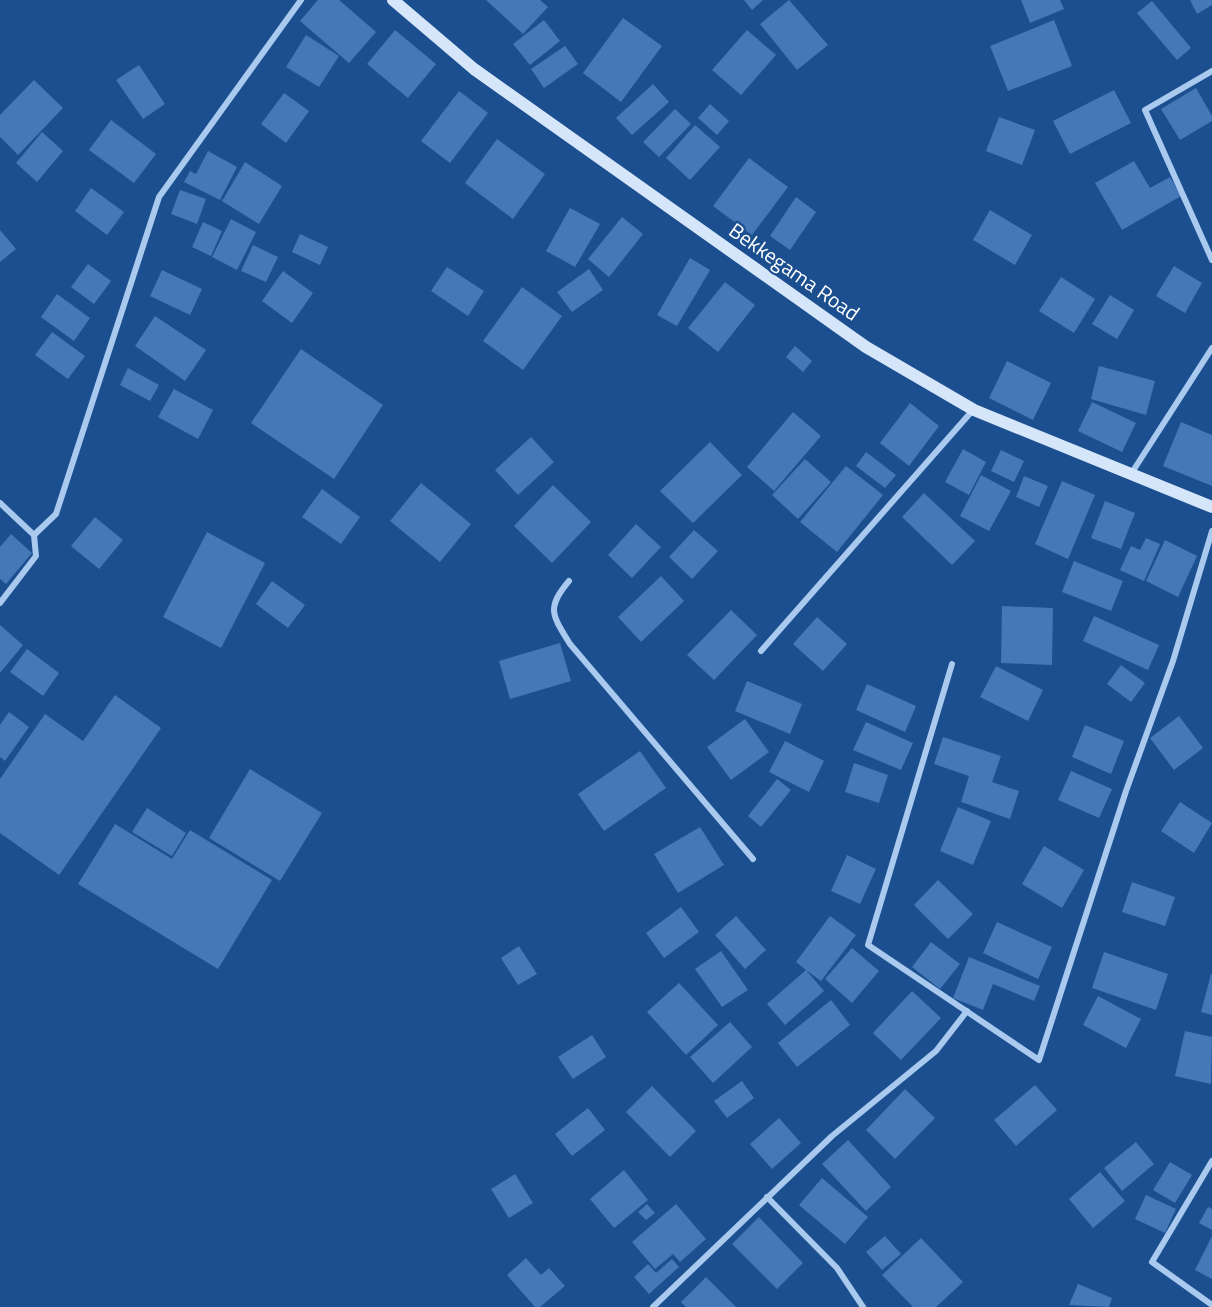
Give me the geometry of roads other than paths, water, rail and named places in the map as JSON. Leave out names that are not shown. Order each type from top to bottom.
[{"type":"street","points":[[34,535],[56,514],[159,197],[301,0]]},
{"type":"street","name":"Bekkegama Road","points":[[393,0],[474,69],[866,347],[974,410],[1212,507]]},
{"type":"street","points":[[1212,71],[1145,110],[1212,260]]},
{"type":"street","points":[[1131,474],[1212,348]]},
{"type":"street","points":[[761,651],[974,410]]},
{"type":"street","points":[[0,503],[34,535],[36,556],[0,603]]},
{"type":"street","points":[[952,664],[868,945],[1039,1060],[1126,791],[1173,661],[1212,531]]},
{"type":"street","points":[[569,581],[555,598],[553,606],[555,620],[570,644],[753,860]]},
{"type":"street","points":[[653,1307],[832,1136],[936,1052],[967,1011]]},
{"type":"street","points":[[1212,1161],[1152,1262],[1212,1305]]},
{"type":"street","points":[[767,1197],[837,1268],[863,1307]]}]
